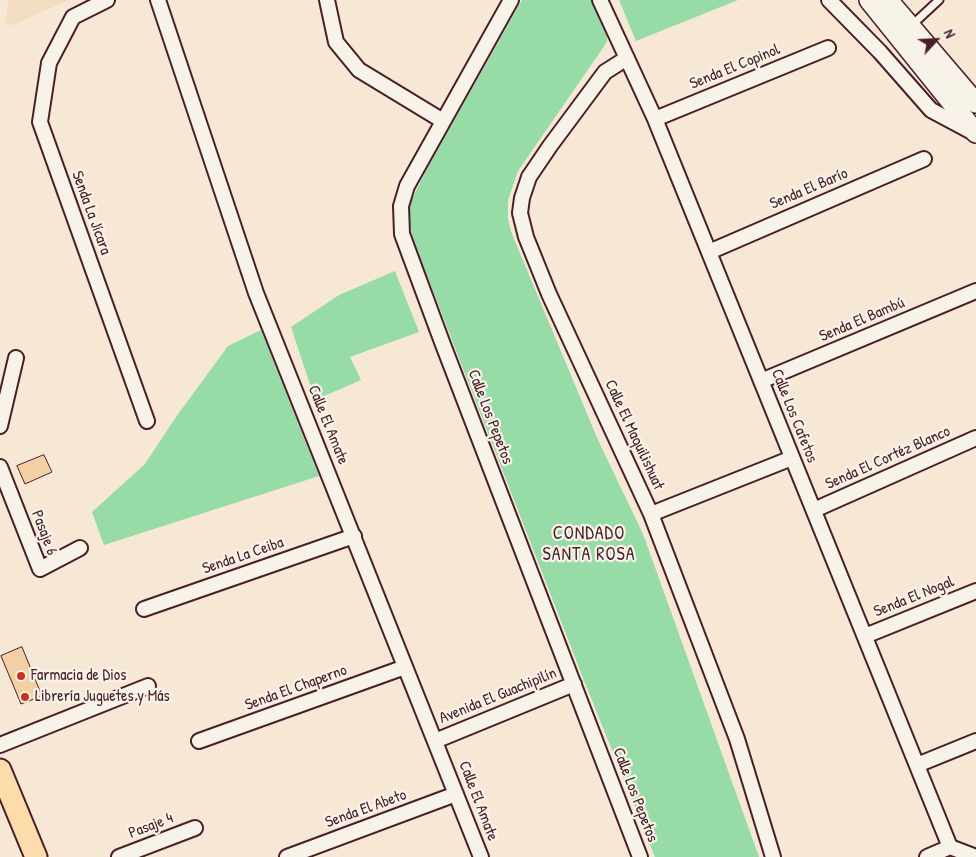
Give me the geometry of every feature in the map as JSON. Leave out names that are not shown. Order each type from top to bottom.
[{"type":"main road","points":[[0,770],[36,857]]},
{"type":"street","name":"Senda La Jícara","points":[[107,0],[73,17],[49,63],[40,122],[146,421]]},
{"type":"street","name":"Calle El Amate","points":[[158,0],[256,293],[481,857]]},
{"type":"street","points":[[327,0],[336,42],[359,70],[443,121]]},
{"type":"street","name":"Calle Los Pepetos","points":[[512,0],[407,186],[403,195],[402,234],[640,857]]},
{"type":"street","name":"Calle Los Cafetos","points":[[600,0],[655,119],[950,847]]},
{"type":"street","points":[[829,0],[880,52],[931,110],[976,134]]},
{"type":"street","points":[[869,0],[976,134]]},
{"type":"street","points":[[888,0],[976,103]]},
{"type":"street","name":"Senda El Copinol","points":[[655,119],[828,48]]},
{"type":"street","name":"Calle El Maquilishuat","points":[[627,58],[605,72],[550,146],[529,178],[522,198],[520,213],[526,236],[548,294],[651,514],[737,739],[773,857]]},
{"type":"street","name":"Senda El Barío","points":[[709,252],[924,159]]},
{"type":"street","name":"Senda El Bambú","points":[[761,381],[976,291]]},
{"type":"street","points":[[0,426],[16,358]]},
{"type":"street","name":"Senda El Cortéz Blanco","points":[[814,510],[976,438]]},
{"type":"street","points":[[651,514],[792,458]]},
{"type":"street","name":"Pasaje 6","points":[[0,467],[40,568],[80,548]]},
{"type":"street","name":"Senda La Ceiba","points":[[144,608],[354,536]]},
{"type":"street","name":"Senda El Nogal","points":[[865,636],[976,591]]},
{"type":"street","name":"Senda El Chaperno","points":[[199,741],[405,668]]},
{"type":"street","name":"Avenida El Guachipilín","points":[[435,741],[574,684]]},
{"type":"street","points":[[0,745],[148,686]]},
{"type":"street","points":[[917,765],[976,742]]},
{"type":"street","name":"Senda El Abeto","points":[[287,857],[456,794]]},
{"type":"street","name":"Pasaje 4","points":[[119,857],[196,828]]},
{"type":"street","points":[[927,857],[950,847],[976,857]]},
{"type":"lane","points":[[910,27],[939,0]]},
{"type":"shaded area","points":[[9,0],[69,0],[12,25],[5,24]]},
{"type":"green space","points":[[522,0],[595,0],[608,29],[607,42],[518,171],[508,200],[508,220],[512,234],[598,440],[643,534],[759,857],[655,857],[583,678],[414,242],[410,226],[410,203],[427,169]]},
{"type":"green space","points":[[619,0],[738,0],[636,41]]},
{"type":"green space","points":[[395,271],[419,332],[350,357],[361,380],[315,400],[291,327],[339,295]]},
{"type":"green space","points":[[261,330],[319,476],[104,545],[92,512],[145,464],[176,417],[228,346]]},
{"type":"building","points":[[44,455],[52,472],[25,484],[17,466]]},
{"type":"building","name":"Farmacia de Dios","points":[[22,647],[42,696],[21,704],[1,656]]},
{"type":"place","name":"Farmacia de Dios","points":[[21,676]]},
{"type":"place","name":"Librería Juguetes y Más","points":[[25,697]]},
{"type":"district","name":"CONDADO SANTA ROSA","points":[[589,544]]}]
